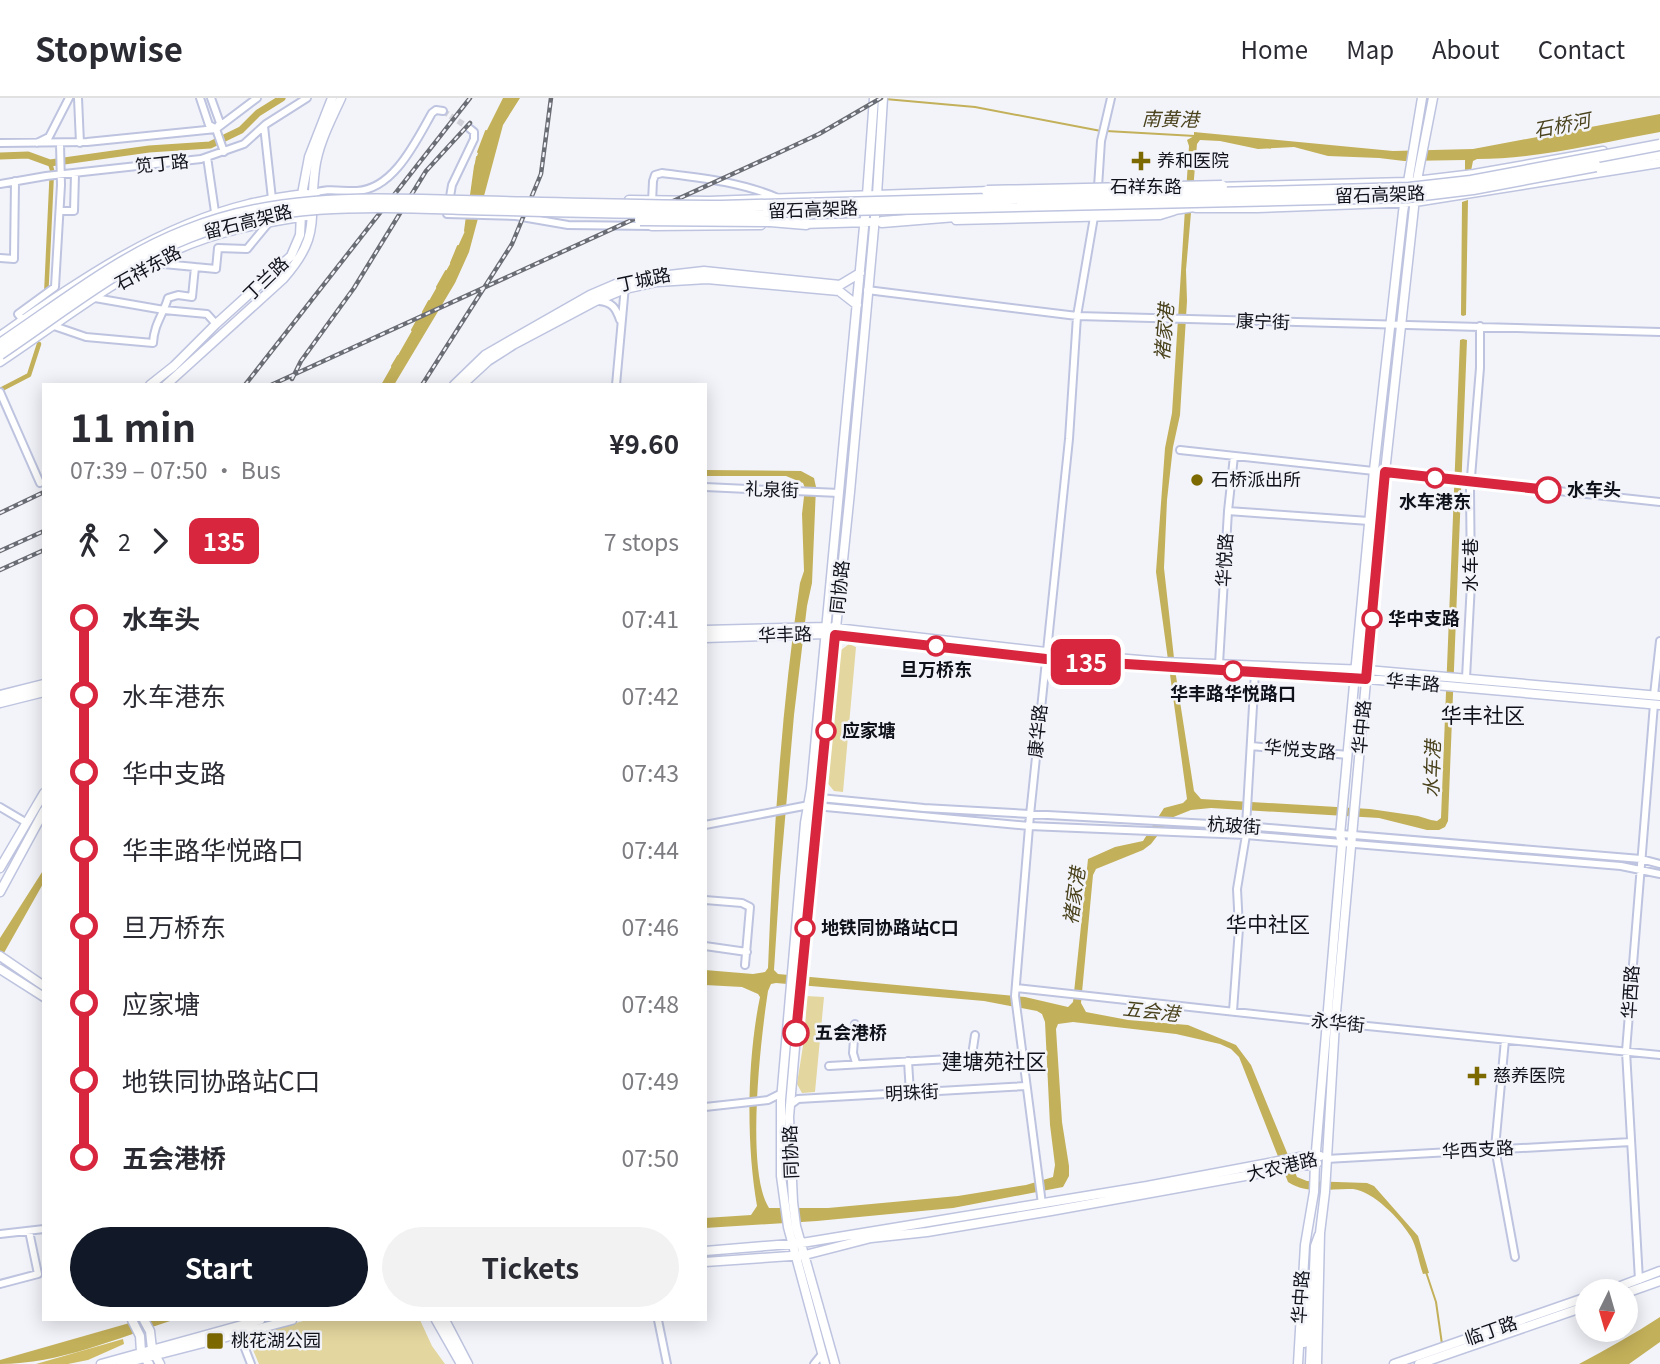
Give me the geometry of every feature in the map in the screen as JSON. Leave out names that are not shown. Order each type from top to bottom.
[{"type":"highway","name":"留石高架路","points":[[0,354],[133,265],[189,237],[260,216],[319,207],[721,206],[1409,188],[1471,181],[1660,143]]},
{"type":"highway","name":"留石高架路","points":[[0,344],[156,243],[222,218],[259,208],[317,200],[345,198],[631,214],[1407,197],[1473,189],[1660,154]]},
{"type":"highway","points":[[1596,166],[1660,161]]},
{"type":"highway","points":[[987,191],[1217,185],[1299,190]]},
{"type":"highway","points":[[504,206],[547,199],[629,200]]},
{"type":"highway","points":[[878,222],[1174,209],[1229,199]]},
{"type":"highway","points":[[504,206],[605,219],[770,221],[806,224]]},
{"type":"main road","name":"丁兰路","points":[[153,383],[291,256],[300,235],[302,194],[309,157],[332,98]]},
{"type":"main road","name":"丁兰路","points":[[168,383],[274,288],[300,260],[308,244],[313,215],[318,152],[341,98]]},
{"type":"main road","name":"华中路","points":[[1298,1364],[1305,1245],[1314,1192],[1331,1022],[1346,840],[1342,820],[1343,806],[1374,470],[1410,161],[1422,98]]},
{"type":"main road","name":"华中路","points":[[1346,840],[1354,820],[1385,472],[1415,202],[1433,98]]},
{"type":"main road","name":"同协路","points":[[831,631],[839,493],[864,223],[872,195],[878,100]]},
{"type":"main road","name":"石祥东路","points":[[629,200],[779,199],[1098,187],[1184,188],[1408,182],[1474,174],[1660,143]]},
{"type":"main road","name":"石祥东路","points":[[652,226],[1160,215],[1193,208],[1415,202],[1660,161]]},
{"type":"main road","name":"石祥东路","points":[[0,336],[140,244],[215,212],[272,199],[313,194]]},
{"type":"main road","name":"同协路","points":[[789,1202],[781,1172],[780,1107],[786,1093],[797,972],[805,823],[816,803],[867,290],[878,222],[872,195]]},
{"type":"main road","name":"石祥东路","points":[[0,362],[151,262],[207,238],[271,220],[313,215]]},
{"type":"main road","name":"丁城路","points":[[456,383],[485,355],[590,295],[625,285],[704,271],[839,285],[860,273]]},
{"type":"main road","name":"丁城路","points":[[464,383],[488,361],[513,345],[625,285],[707,279],[839,291],[857,305]]},
{"type":"main road","name":"华丰路","points":[[707,630],[787,632]]},
{"type":"main road","name":"华丰路","points":[[707,638],[831,631],[1046,656],[1163,665],[1219,664],[1356,674]]},
{"type":"main road","name":"华丰路","points":[[1178,665],[1255,672],[1367,674],[1657,700]]},
{"type":"main road","points":[[0,695],[42,684]]},
{"type":"main road","points":[[0,703],[42,692]]},
{"type":"main road","points":[[0,869],[42,797]]},
{"type":"main road","points":[[0,892],[42,815]]},
{"type":"main road","points":[[2,957],[41,991]]},
{"type":"main road","points":[[0,969],[41,991]]},
{"type":"main road","name":"华中路","points":[[1317,1364],[1320,1233],[1325,1192],[1331,1022]]},
{"type":"main road","name":"同协路","points":[[786,1093],[790,1105],[789,1202],[792,1226],[835,1364]]},
{"type":"main road","name":"大农港路","points":[[707,1262],[801,1256],[871,1238],[989,1222],[1302,1161],[1326,1159]]},
{"type":"main road","name":"大农港路","points":[[707,1251],[797,1243],[1273,1167]]},
{"type":"main road","name":"华中路","points":[[1308,1230],[1312,1246],[1310,1364]]},
{"type":"main road","name":"华中路","points":[[1304,1364],[1312,1246],[1320,1233]]},
{"type":"main road","name":"同协路","points":[[801,1256],[825,1364]]},
{"type":"main road","points":[[1639,1280],[1660,1271]]},
{"type":"main road","points":[[1638,1288],[1660,1280]]},
{"type":"main road","name":"临丁路","points":[[1394,1364],[1575,1301]]},
{"type":"main road","name":"临丁路","points":[[1419,1364],[1575,1310]]},
{"type":"main road","points":[[132,1321],[140,1336],[145,1358]]},
{"type":"main road","points":[[144,1321],[153,1352],[160,1364]]},
{"type":"main road","points":[[121,1364],[257,1321]]},
{"type":"main road","points":[[153,1352],[288,1321]]},
{"type":"main road","points":[[437,1321],[461,1364]]},
{"type":"main road","points":[[446,1321],[468,1364]]},
{"type":"main road","points":[[101,1364],[145,1358]]},
{"type":"street","points":[[34,144],[49,137],[69,98]]},
{"type":"street","points":[[78,98],[80,143]]},
{"type":"street","points":[[200,98],[209,125],[218,132]]},
{"type":"street","points":[[211,98],[220,122],[218,132],[224,149]]},
{"type":"street","points":[[0,143],[60,147],[218,132],[257,98]]},
{"type":"street","name":"笕丁路","points":[[0,184],[59,173],[75,174],[207,158],[224,149],[244,144],[264,126],[307,98]]},
{"type":"street","points":[[1098,187],[1101,141],[1111,98]]},
{"type":"street","points":[[313,194],[321,190],[358,191],[378,185],[401,162],[432,113],[436,110],[443,111]]},
{"type":"street","points":[[264,126],[272,199]]},
{"type":"street","points":[[469,128],[474,132],[474,139],[452,185],[447,214],[516,216],[568,225],[652,226],[653,181],[655,175],[662,173],[729,182],[755,188],[779,199]]},
{"type":"street","points":[[23,320],[18,314],[55,288],[60,211],[60,147]]},
{"type":"street","points":[[207,158],[215,212]]},
{"type":"street","points":[[60,211],[74,211],[75,174]]},
{"type":"street","points":[[0,258],[14,258],[15,181]]},
{"type":"street","name":"康华路","points":[[1042,1204],[1016,992],[1030,815],[1069,439],[1077,316],[1094,217]]},
{"type":"street","points":[[151,262],[216,269],[218,248],[247,249],[271,220]]},
{"type":"street","points":[[54,326],[86,337],[153,343],[154,327],[168,298],[178,295],[192,297],[195,267]]},
{"type":"street","points":[[616,383],[625,285]]},
{"type":"street","name":"康宁街","points":[[867,290],[1077,316],[1660,332]]},
{"type":"street","points":[[96,298],[164,310],[207,314],[216,324]]},
{"type":"street","points":[[596,300],[607,302],[615,308],[622,325]]},
{"type":"street","name":"水车巷","points":[[1460,681],[1471,583],[1466,481],[1480,368],[1480,326]]},
{"type":"street","points":[[2,395],[40,483]]},
{"type":"street","points":[[1180,450],[1660,502]]},
{"type":"street","name":"华悦路","points":[[1219,664],[1234,456]]},
{"type":"street","name":"礼泉街","points":[[707,487],[839,493]]},
{"type":"street","points":[[1228,511],[1369,522]]},
{"type":"street","name":"华西路","points":[[1639,1280],[1626,1051],[1660,641]]},
{"type":"street","points":[[1246,826],[1255,672]]},
{"type":"street","name":"华悦支路","points":[[1251,746],[1348,755]]},
{"type":"street","name":"杭玻街","points":[[816,803],[1030,826],[1346,840],[1641,859],[1660,864]]},
{"type":"street","name":"杭玻街","points":[[707,825],[816,803],[1246,826],[1346,840],[1660,874]]},
{"type":"street","points":[[0,807],[27,823]]},
{"type":"street","points":[[1233,1011],[1239,928],[1237,889],[1246,835]]},
{"type":"street","points":[[707,900],[742,903],[750,907],[746,965]]},
{"type":"street","points":[[707,946],[747,952]]},
{"type":"street","name":"永华街","points":[[1016,992],[1070,993],[1660,1055]]},
{"type":"street","points":[[855,1024],[853,1054],[856,1063]]},
{"type":"street","points":[[829,1066],[967,1058],[972,1055],[975,1035]]},
{"type":"street","points":[[1505,1040],[1495,1149],[1514,1257]]},
{"type":"street","points":[[908,1061],[910,1093]]},
{"type":"street","name":"明珠街","points":[[798,1099],[1026,1086]]},
{"type":"street","points":[[707,1107],[768,1100],[786,1093],[798,1099],[790,1105]]},
{"type":"street","points":[[768,1100],[780,1107]]},
{"type":"street","name":"华西支路","points":[[1326,1159],[1631,1142]]},
{"type":"street","points":[[0,1234],[42,1229]]},
{"type":"street","points":[[0,1284],[38,1274],[29,1231]]},
{"type":"street","points":[[658,1321],[667,1364]]},
{"type":"street","points":[[239,1333],[251,1364]]},
{"type":"street","points":[[814,1364],[822,1354]]},
{"type":"shaded area","points":[[503,98],[520,98],[503,125],[469,252],[455,283],[395,383],[382,383],[450,264],[465,231],[474,166],[482,140]]},
{"type":"shaded area","points":[[1660,114],[1660,132],[1546,153],[1477,159],[1473,161],[1471,171],[1465,172],[1465,160],[1404,161],[1328,156],[1294,147],[1258,149],[1200,140],[1197,144],[1186,270],[1187,301],[1180,415],[1167,500],[1164,568],[1176,676],[1194,791],[1201,799],[1370,809],[1437,821],[1441,818],[1460,340],[1463,339],[1467,340],[1448,821],[1445,827],[1439,830],[1427,830],[1379,818],[1211,808],[1191,810],[1171,818],[1143,850],[1096,869],[1093,875],[1081,1003],[1086,1012],[1128,1020],[1188,1025],[1236,1045],[1251,1065],[1297,1177],[1307,1181],[1367,1183],[1374,1186],[1418,1236],[1429,1273],[1423,1274],[1415,1246],[1406,1230],[1386,1207],[1369,1195],[1353,1189],[1303,1188],[1288,1182],[1239,1057],[1231,1049],[1176,1034],[1073,1022],[1058,1024],[1056,1029],[1062,1122],[1069,1166],[1069,1176],[1063,1187],[953,1208],[707,1228],[707,1218],[751,1215],[757,1206],[751,1156],[750,1074],[760,997],[742,987],[707,985],[707,970],[753,974],[765,972],[768,968],[783,727],[793,631],[804,571],[802,514],[805,488],[803,483],[786,476],[707,476],[707,470],[801,471],[814,478],[816,487],[812,583],[794,715],[774,970],[778,974],[1025,997],[1068,1007],[1073,1002],[1088,859],[1115,847],[1143,841],[1164,808],[1183,803],[1187,799],[1156,572],[1165,448],[1172,413],[1189,146],[1187,140],[1194,136],[1194,132],[1393,151],[1473,149]],"holes":[[[771,984],[984,1001],[1042,1014],[1045,1022],[1050,1125],[1055,1165],[1053,1177],[1026,1185],[958,1196],[828,1208],[769,1208],[762,1190],[756,1135],[762,1039]]]},
{"type":"shaded area","points":[[1468,200],[1466,315],[1463,316],[1462,202]]},
{"type":"shaded area","points":[[849,644],[856,647],[843,792],[834,791],[825,780],[839,658],[841,650]]},
{"type":"shaded area","points":[[42,872],[42,886],[0,960],[0,938]]},
{"type":"shaded area","points":[[806,996],[824,997],[815,1092],[802,1093],[797,1084],[805,1033]]},
{"type":"shaded area","points":[[1660,1317],[1660,1342],[1629,1364],[1579,1364],[1618,1342],[1638,1342],[1638,1330]]},
{"type":"shaded area","points":[[136,1321],[170,1321],[66,1355],[22,1363],[0,1364],[0,1360]]},
{"type":"shaded area","name":"桃花湖公园","points":[[303,1321],[420,1321],[432,1346],[445,1364],[259,1364],[247,1336]]},
{"type":"shaded area","points":[[123,1339],[124,1344],[88,1360],[68,1364],[36,1364]]},
{"type":"waterway","points":[[0,156],[28,155],[50,163],[149,149],[210,145],[241,130],[258,113],[282,98]]},
{"type":"waterway","name":"南黄港","points":[[885,99],[975,107],[1101,131]]},
{"type":"waterway","points":[[478,152],[486,131]]},
{"type":"waterway","name":"南黄港","points":[[1106,131],[1195,136]]},
{"type":"waterway","points":[[472,193],[477,157]]},
{"type":"waterway","points":[[46,298],[52,170],[50,163]]},
{"type":"waterway","points":[[465,231],[467,216]]},
{"type":"waterway","points":[[451,263],[458,246]]},
{"type":"waterway","points":[[437,287],[446,271]]},
{"type":"waterway","points":[[423,312],[429,301]]},
{"type":"waterway","points":[[412,330],[418,319]]},
{"type":"waterway","points":[[0,390],[29,375],[39,344]]},
{"type":"waterway","points":[[392,366],[398,356]]},
{"type":"waterway","name":"五会港","points":[[1426,1272],[1436,1302],[1442,1344]]},
{"type":"tunnel","points":[[443,111],[469,128]]},
{"type":"railway","points":[[247,383],[470,98]]},
{"type":"railway","points":[[423,383],[512,244],[541,174],[551,98]]},
{"type":"railway","points":[[275,383],[819,134],[881,98]]},
{"type":"railway","points":[[292,379],[301,361],[354,288],[426,171],[470,123]]},
{"type":"railway","points":[[0,513],[42,493]]},
{"type":"railway","points":[[0,551],[42,532]]},
{"type":"railway","points":[[0,570],[42,551]]},
{"type":"bus line","name":"135","points":[[796,1033],[835,635],[1046,659],[1366,679],[1385,472],[1548,490]]},
{"type":"place","name":"养和医院","points":[[1141,161]]},
{"type":"place","name":"水车港东","points":[[1435,478]]},
{"type":"place","name":"石桥派出所","points":[[1197,480]]},
{"type":"place","name":"水车头","points":[[1548,490]]},
{"type":"place","name":"华中支路","points":[[1372,619]]},
{"type":"place","name":"旦万桥东","points":[[936,646]]},
{"type":"place","name":"华丰路华悦路口","points":[[1233,671]]},
{"type":"place","name":"应家塘","points":[[826,731]]},
{"type":"place","name":"地铁同协路站C口","points":[[805,928]]},
{"type":"place","name":"五会港桥","points":[[796,1033]]},
{"type":"place","name":"慈养医院","points":[[1477,1076]]},
{"type":"place","name":"桃花湖公园","points":[[215,1341]]},
{"type":"district","name":"华丰社区","points":[[1483,716]]},
{"type":"district","name":"华中社区","points":[[1268,925]]},
{"type":"district","name":"建塘苑社区","points":[[994,1062]]},
{"type":"water label","name":"石桥河","points":[[1562,125]]},
{"type":"water label","name":"褚家港","points":[[1164,332]]},
{"type":"water label","name":"水车港","points":[[1432,769]]},
{"type":"water label","name":"褚家港","points":[[1074,896]]}]
